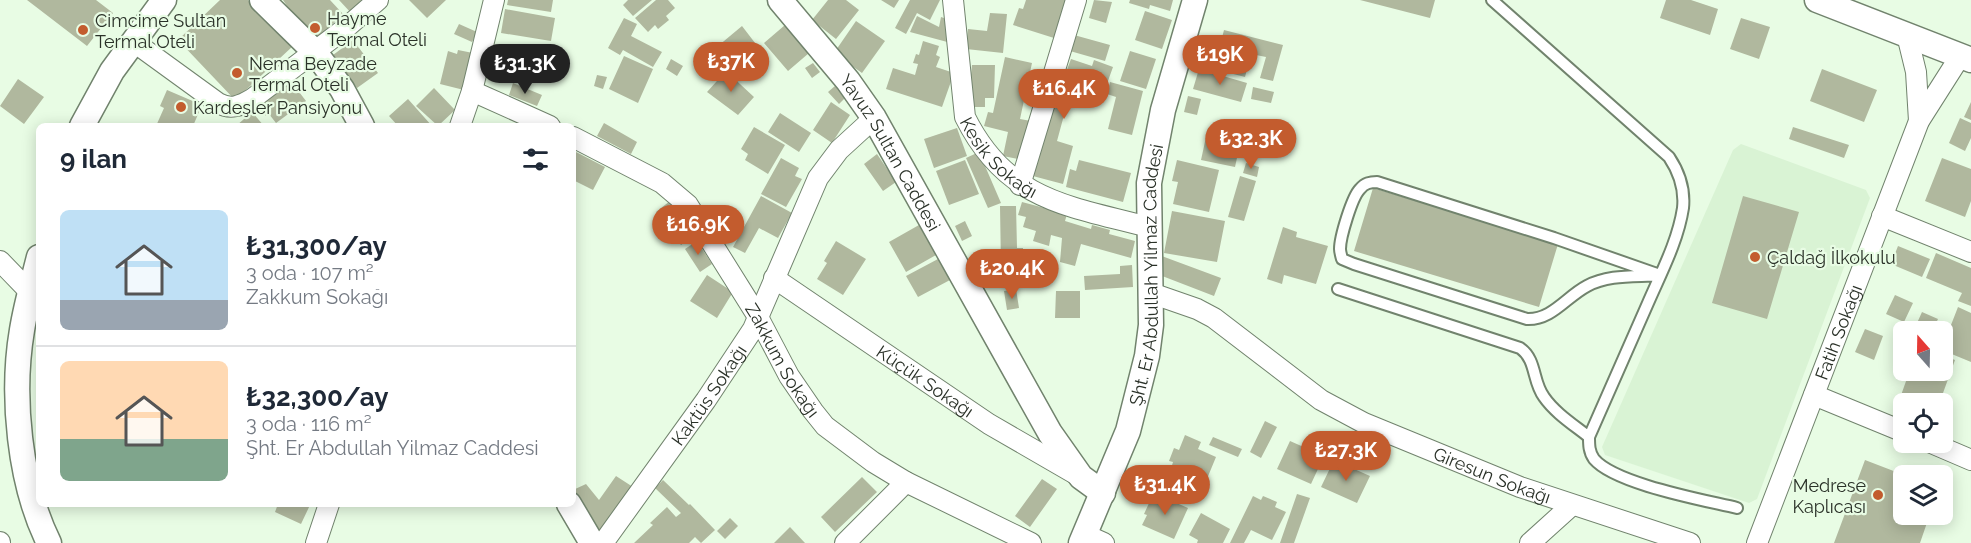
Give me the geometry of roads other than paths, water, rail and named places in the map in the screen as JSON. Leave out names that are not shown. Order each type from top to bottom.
[{"type":"street","points":[[84,123],[112,71],[164,0]]},
{"type":"street","points":[[262,0],[315,52],[342,89],[360,123]]},
{"type":"street","points":[[134,42],[226,107],[241,106],[315,52],[378,0]]},
{"type":"street","points":[[461,123],[472,91],[494,0]]},
{"type":"street","name":"Yavuz Sultan Caddesi","points":[[780,0],[848,81],[874,118],[1050,433],[1080,477],[1103,492]]},
{"type":"street","name":"Kesik Sokağı","points":[[953,0],[965,117],[980,142],[1007,175],[1040,196],[1149,226]]},
{"type":"street","points":[[1020,185],[1076,0]]},
{"type":"street","name":"Şht. Er Abdullah Yilmaz Caddesi","points":[[1090,540],[1103,492],[1128,431],[1137,399],[1151,325],[1149,183],[1166,100],[1195,0]]},
{"type":"street","points":[[1817,0],[1966,58]]},
{"type":"street","name":"Fatih Sokağı","points":[[1907,35],[1916,72],[1919,121]]},
{"type":"street","name":"Fatih Sokağı","points":[[1757,543],[1919,121],[1966,58]]},
{"type":"street","points":[[472,91],[543,123]]},
{"type":"street","name":"Kaktüs Sokağı","points":[[603,543],[745,343],[811,193],[824,170],[839,150],[874,118]]},
{"type":"street","name":"Zakkum Sokağı","points":[[576,139],[662,183],[688,205],[758,317],[789,376],[825,426],[873,462],[906,482],[1031,543]]},
{"type":"street","points":[[1882,216],[1971,252]]},
{"type":"street","points":[[0,261],[30,292]]},
{"type":"street","points":[[36,269],[22,331],[19,365],[21,446],[29,489],[49,543]]},
{"type":"street","name":"Küçük Sokağı","points":[[774,278],[989,424],[1080,477]]},
{"type":"street","name":"Giresun Sokağı","points":[[1152,293],[1197,309],[1214,318],[1339,411],[1437,454],[1520,486],[1690,543]]},
{"type":"street","points":[[1814,395],[1893,427]]},
{"type":"street","points":[[1953,452],[1971,460]]},
{"type":"street","points":[[845,543],[906,482]]},
{"type":"street","points":[[1530,543],[1572,504]]},
{"type":"street","points":[[316,543],[328,507]]},
{"type":"street","points":[[571,507],[592,543]]},
{"type":"lane","points":[[1492,0],[1669,156],[1678,170],[1682,188],[1683,207],[1678,228],[1660,275],[1589,437],[1589,450],[1595,459],[1629,479],[1658,489],[1737,508]]},
{"type":"lane","points":[[1377,182],[1554,238],[1660,275],[1607,278],[1587,286],[1539,319],[1527,319],[1354,264],[1342,259],[1340,248],[1357,193],[1368,183],[1377,182]]},
{"type":"lane","points":[[1338,289],[1520,348],[1528,353],[1542,396],[1552,408],[1589,437]]},
{"type":"place","name":"Hayme Termal Oteli","points":[[315,28]]},
{"type":"place","name":"Cimcime Sultan Termal Oteli","points":[[83,30]]},
{"type":"place","name":"Nema Beyzade Termal Oteli","points":[[237,73]]},
{"type":"place","name":"Kardeşler Pansiyonu","points":[[181,107]]},
{"type":"place","name":"Çaldağ İlkokulu","points":[[1755,257]]},
{"type":"place","name":"Medrese Kaplıcası","points":[[1878,495]]}]
